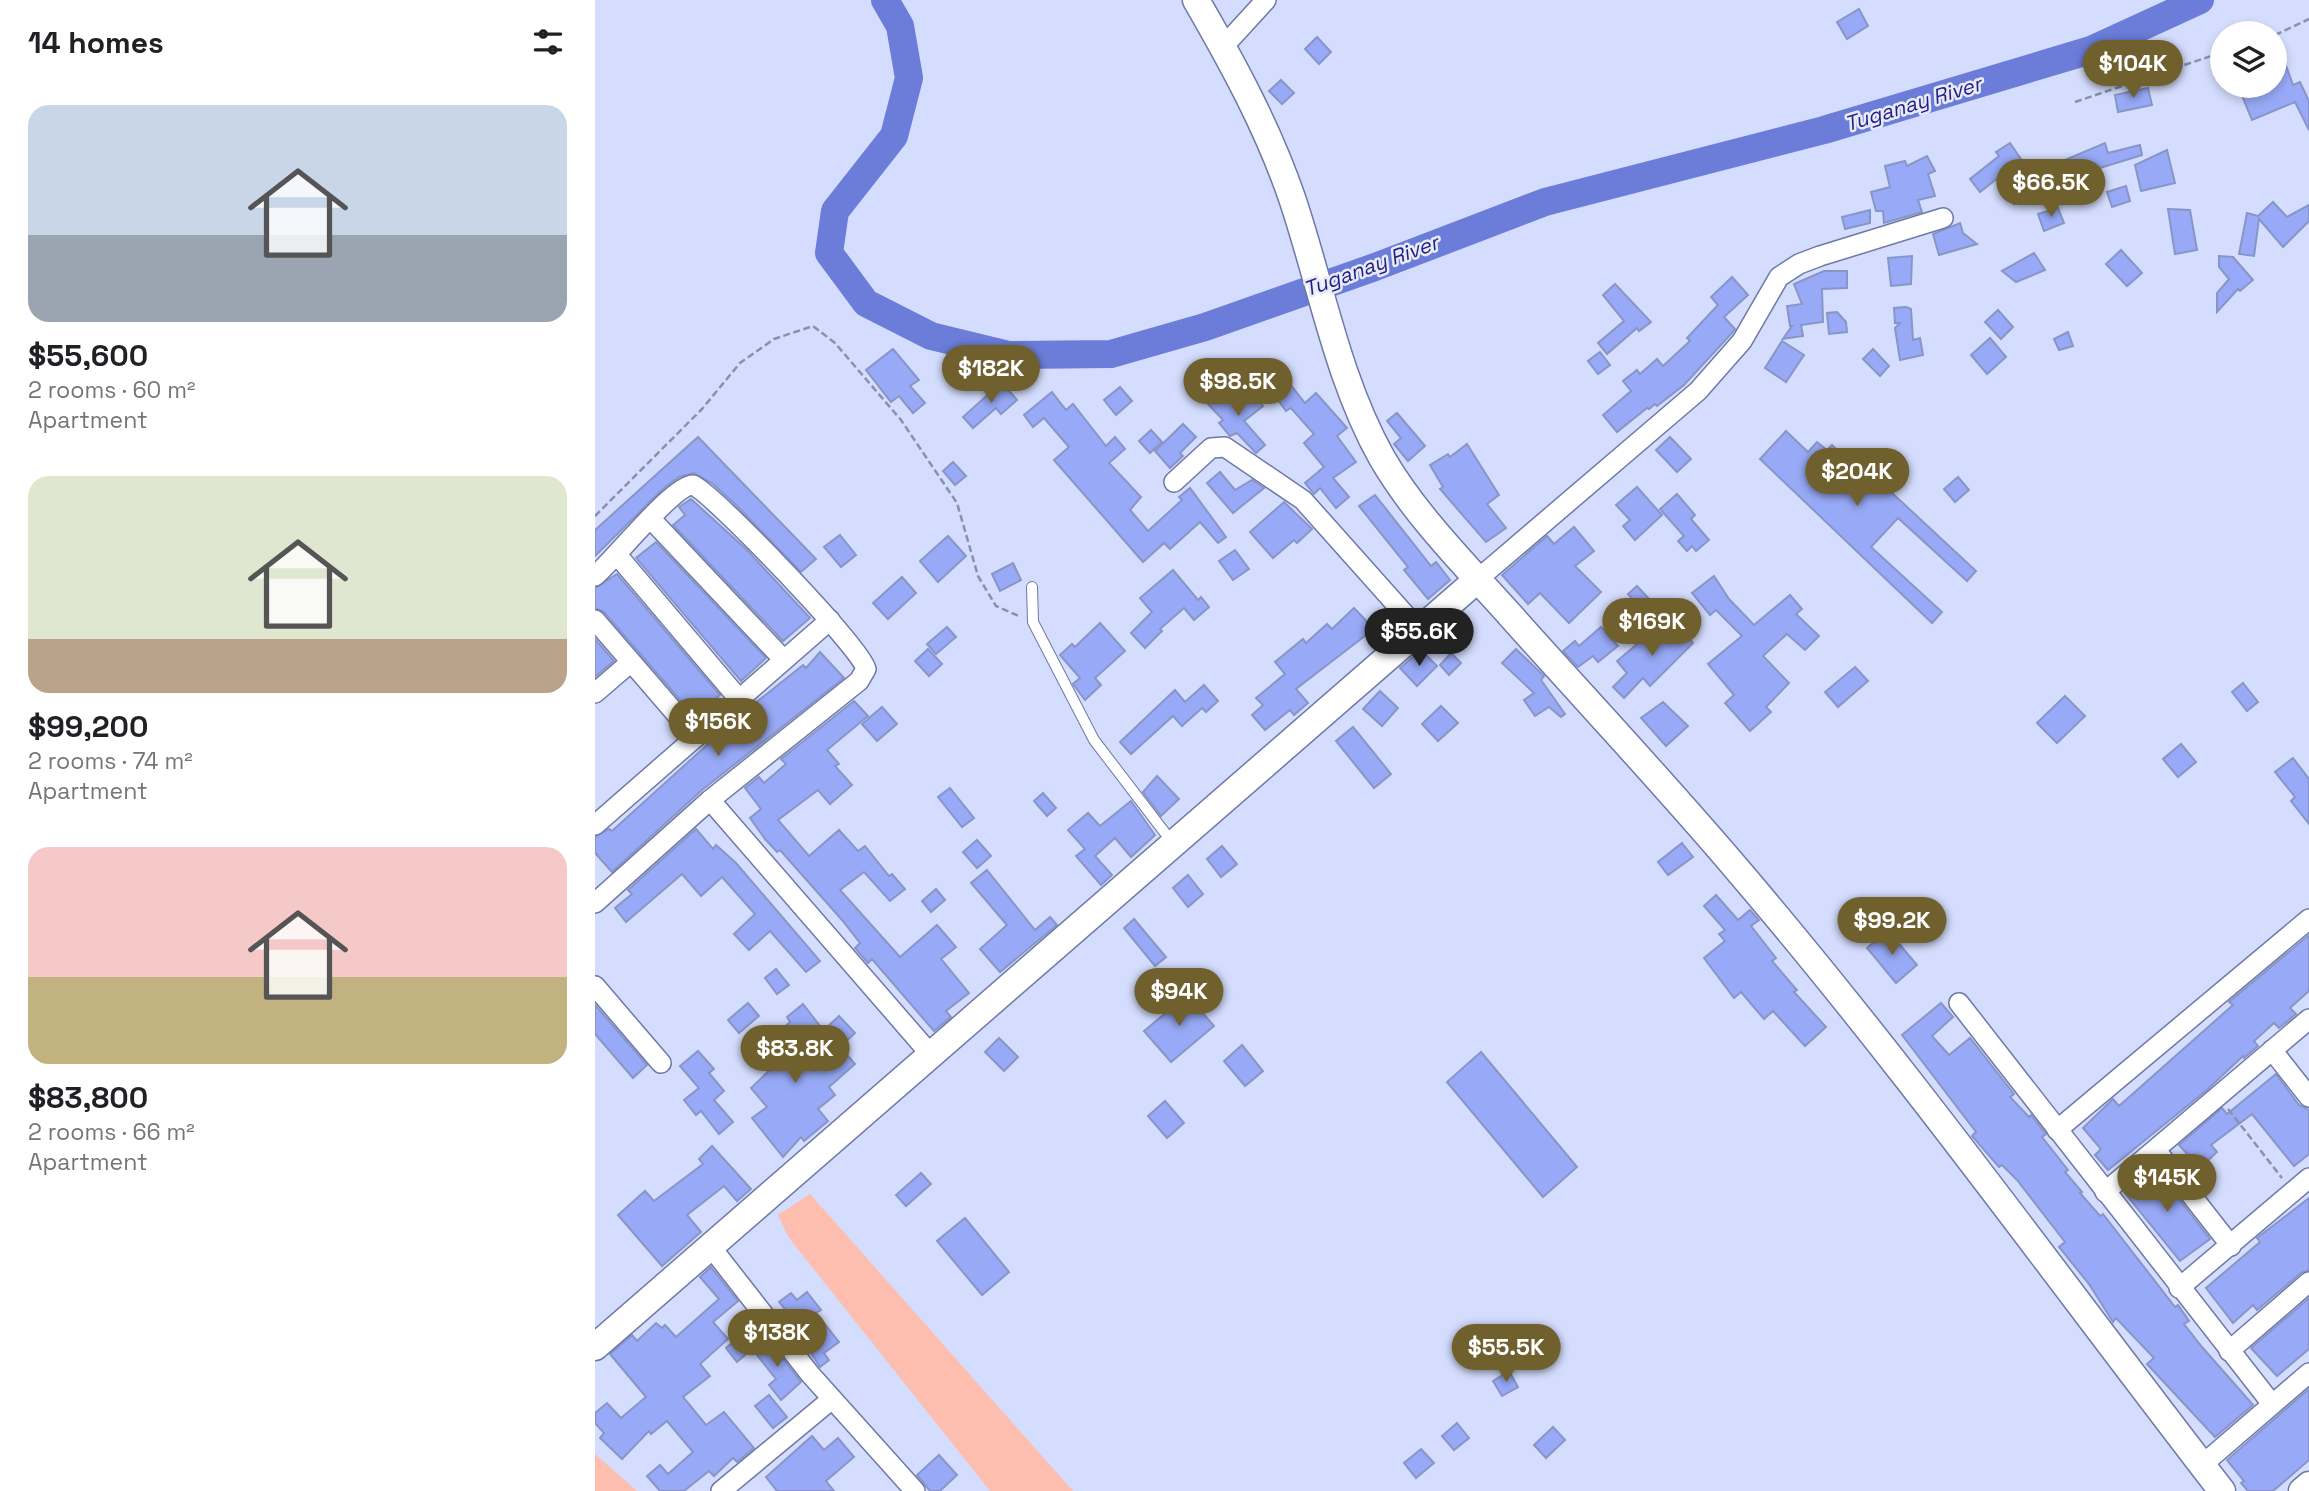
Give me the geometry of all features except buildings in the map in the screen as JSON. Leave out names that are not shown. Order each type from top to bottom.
[{"type":"street","points":[[1196,0],[1245,86],[1280,164],[1354,397],[1383,460],[1426,518],[1478,579],[1734,865],[1815,962],[1942,1120],[2222,1491]]},
{"type":"street","points":[[1223,47],[1266,0]]},
{"type":"street","points":[[595,1347],[1174,845],[1418,629],[1716,374],[1742,341],[1779,277],[1799,264],[1821,256],[1943,218]]},
{"type":"street","points":[[1174,482],[1211,448],[1225,447],[1303,500],[1418,629]]},
{"type":"street","points":[[595,576],[618,556],[650,518],[681,488],[688,485],[699,487],[830,620],[862,656],[866,669],[864,675],[710,800],[595,904]]},
{"type":"street","points":[[650,518],[784,660]]},
{"type":"street","points":[[618,556],[740,699]]},
{"type":"street","points":[[595,620],[696,737]]},
{"type":"street","points":[[599,814],[696,737],[830,620]]},
{"type":"street","points":[[595,693],[631,662]]},
{"type":"street","points":[[710,800],[932,1056]]},
{"type":"street","points":[[2057,1130],[2309,919]]},
{"type":"street","points":[[595,986],[661,1063]]},
{"type":"street","points":[[1959,1003],[2272,1404]]},
{"type":"street","points":[[2105,1192],[2309,1019]]},
{"type":"street","points":[[2272,1050],[2309,1097]]},
{"type":"street","points":[[2156,1150],[2231,1246]]},
{"type":"street","points":[[2179,1288],[2309,1178]]},
{"type":"street","points":[[711,1247],[832,1399],[915,1491]]},
{"type":"street","points":[[2229,1351],[2309,1282]]},
{"type":"street","points":[[2202,1465],[2309,1373]]},
{"type":"street","points":[[720,1491],[832,1399]]},
{"type":"street","points":[[2302,1491],[2309,1485]]},
{"type":"lane","points":[[1032,587],[1033,622],[1094,740],[1174,845]]},
{"type":"path","points":[[2287,29],[2309,19]]},
{"type":"path","points":[[2075,102],[2210,56]]},
{"type":"path","points":[[595,516],[702,409],[740,363],[774,339],[813,326],[835,343],[901,420],[957,503],[978,576],[996,606],[1033,622]]},
{"type":"path","points":[[2218,1096],[2293,1191]]},
{"type":"shaded area","points":[[810,1194],[1073,1491],[990,1491],[789,1238],[778,1215]]},
{"type":"shaded area","points":[[595,1454],[637,1491],[595,1491]]},
{"type":"waterway","name":"Tuganay River","points":[[885,0],[900,26],[909,78],[894,136],[835,211],[829,253],[866,303],[931,336],[1009,355],[1111,354],[1205,327],[1375,267],[1545,202],[1824,130],[2091,50],[2200,0]]}]
